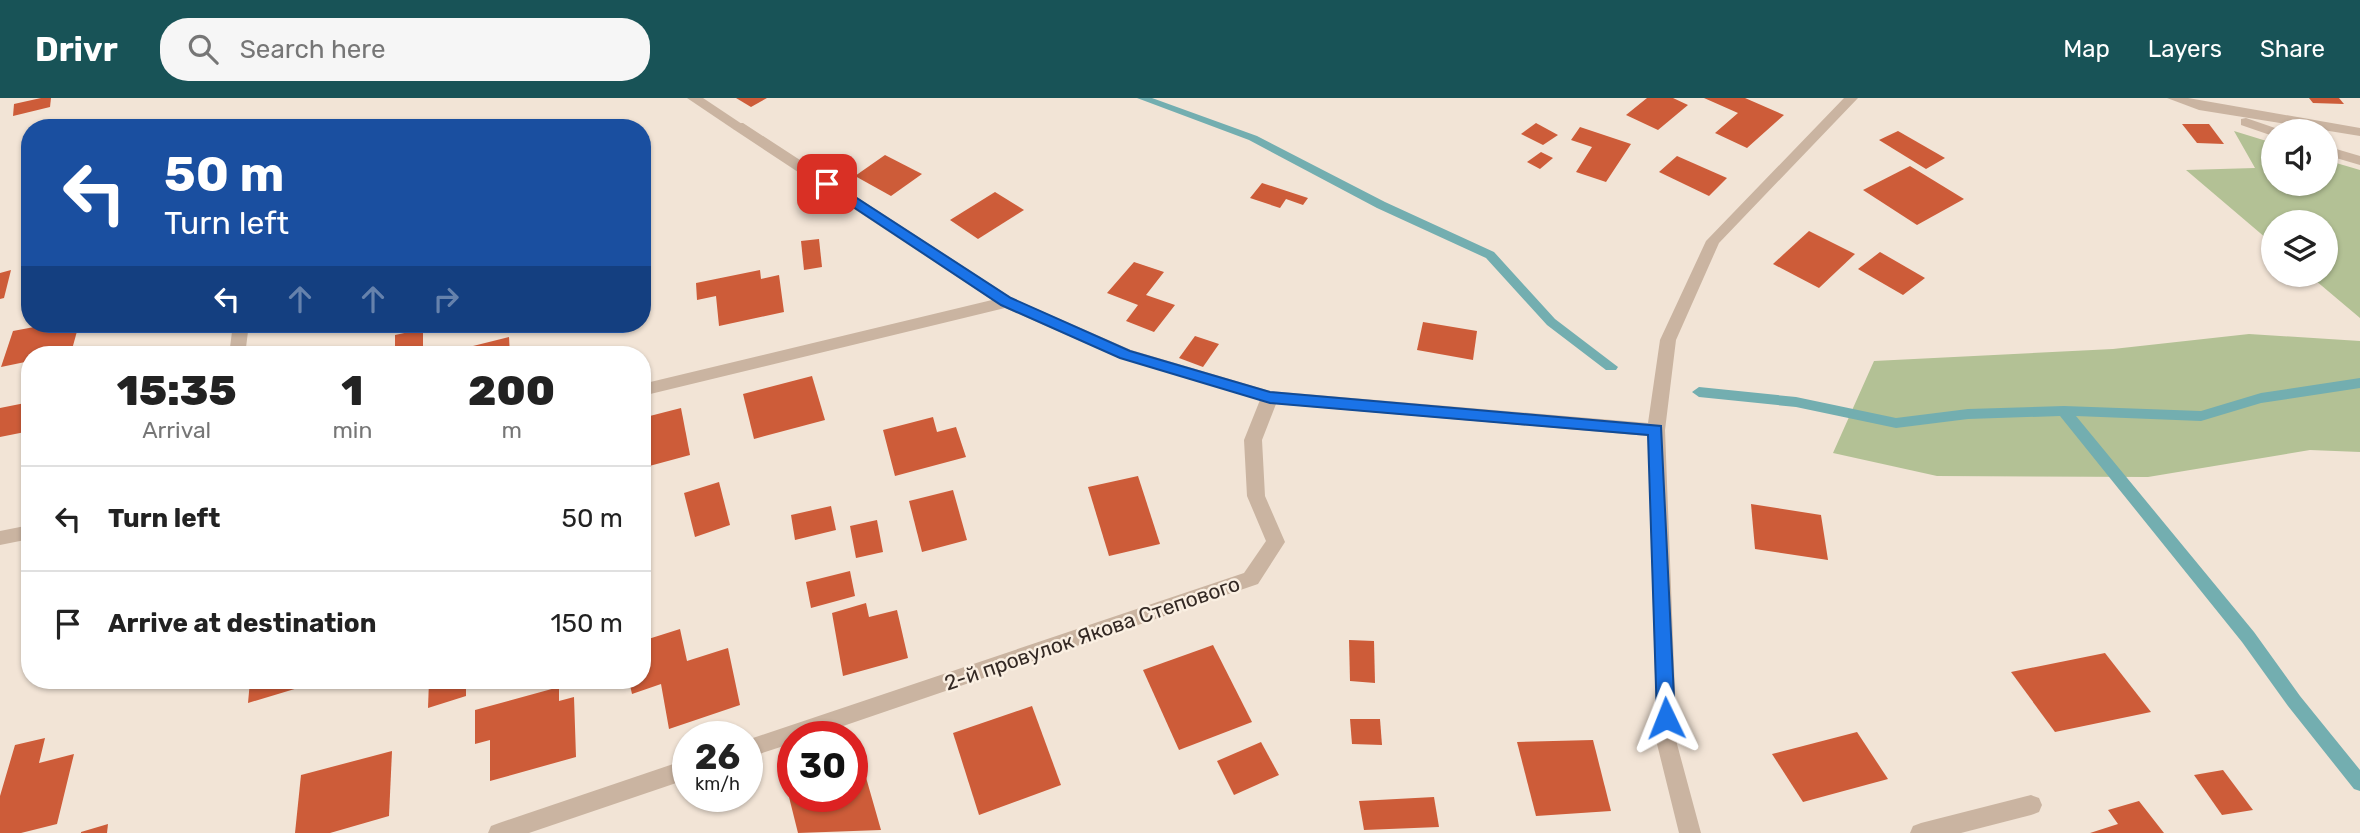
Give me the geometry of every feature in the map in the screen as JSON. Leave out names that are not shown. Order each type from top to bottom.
[{"type":"street","points":[[694,98],[1006,302],[1125,355],[1270,397],[1656,430]]},
{"type":"street","points":[[1690,833],[1667,744],[1656,430],[1668,340],[1713,241],[1851,98]]},
{"type":"street","points":[[2174,98],[2261,128]]},
{"type":"street","points":[[2199,106],[2360,132]]},
{"type":"street","points":[[2338,154],[2360,161]]},
{"type":"street","points":[[651,388],[1006,302]]},
{"type":"street","name":"2-й провулок Якова Степового","points":[[763,744],[1251,579],[1276,542],[1256,496],[1253,440],[1270,397]]},
{"type":"street","points":[[0,538],[21,534]]},
{"type":"street","points":[[499,833],[672,774]]},
{"type":"street","points":[[1921,833],[2031,805]]},
{"type":"green space","points":[[2234,131],[2261,139],[2261,196],[2338,196],[2338,164],[2360,170],[2360,318],[2323,287],[2338,287],[2338,210],[2261,210],[2261,234],[2186,170],[2255,168]]},
{"type":"green space","points":[[2249,334],[2360,341],[2360,452],[2310,450],[2148,477],[1937,476],[1833,453],[1874,361],[2113,349]]},
{"type":"building","points":[[51,98],[50,107],[13,116],[14,104]]},
{"type":"building","points":[[736,98],[767,98],[751,107]]},
{"type":"building","points":[[1647,98],[1673,98],[1688,105],[1658,130],[1626,115]]},
{"type":"building","points":[[1704,98],[1745,98],[1784,115],[1747,148],[1715,133],[1738,113]]},
{"type":"building","points":[[2309,98],[2339,98],[2344,104],[2313,103]]},
{"type":"building","points":[[1536,123],[1558,135],[1543,145],[1521,134]]},
{"type":"building","points":[[2182,124],[2209,124],[2224,144],[2197,143]]},
{"type":"building","points":[[1580,127],[1631,144],[1606,182],[1576,172],[1592,147],[1571,140]]},
{"type":"building","points":[[1898,131],[1945,158],[1926,169],[1879,140]]},
{"type":"building","points":[[1541,152],[1553,158],[1540,169],[1527,162]]},
{"type":"building","points":[[885,155],[922,174],[891,196],[855,176]]},
{"type":"building","points":[[1677,156],[1727,178],[1709,196],[1659,172]]},
{"type":"building","points":[[1910,166],[1964,199],[1917,225],[1863,190]]},
{"type":"building","points":[[1262,183],[1308,198],[1303,205],[1286,199],[1280,208],[1250,198]]},
{"type":"building","points":[[995,192],[1024,210],[978,239],[950,220]]},
{"type":"building","points":[[1809,231],[1855,254],[1819,288],[1773,264]]},
{"type":"building","points":[[819,239],[822,267],[804,270],[801,241]]},
{"type":"building","points":[[1880,252],[1925,278],[1903,295],[1858,269]]},
{"type":"building","points":[[1134,262],[1164,272],[1146,295],[1175,305],[1154,332],[1126,321],[1138,305],[1107,293]]},
{"type":"building","points":[[11,270],[4,298],[0,299],[0,273]]},
{"type":"building","points":[[760,270],[761,279],[779,275],[784,312],[719,326],[716,296],[697,300],[696,283]]},
{"type":"building","points":[[1423,322],[1477,331],[1473,360],[1417,350]]},
{"type":"building","points":[[13,331],[77,333],[73,346],[21,346],[21,363],[1,367]]},
{"type":"building","points":[[423,333],[423,346],[395,346],[395,335]]},
{"type":"building","points":[[1195,336],[1219,344],[1203,367],[1179,358]]},
{"type":"building","points":[[509,337],[510,346],[473,346]]},
{"type":"building","points":[[812,376],[825,420],[754,439],[743,394]]},
{"type":"building","points":[[21,404],[21,433],[0,437],[0,408]]},
{"type":"building","points":[[681,408],[690,455],[651,466],[651,416]]},
{"type":"building","points":[[933,417],[937,432],[956,427],[966,457],[895,476],[883,430]]},
{"type":"building","points":[[1138,476],[1160,544],[1109,556],[1088,487]]},
{"type":"building","points":[[719,482],[730,525],[695,537],[684,493]]},
{"type":"building","points":[[953,490],[967,540],[922,552],[909,501]]},
{"type":"building","points":[[1751,504],[1821,515],[1828,560],[1755,549]]},
{"type":"building","points":[[831,506],[836,530],[795,540],[791,515]]},
{"type":"building","points":[[877,520],[883,552],[856,558],[850,526]]},
{"type":"building","points":[[850,571],[855,596],[811,608],[806,582]]},
{"type":"building","points":[[866,603],[869,617],[897,610],[908,658],[843,676],[832,613]]},
{"type":"building","points":[[680,629],[687,661],[728,648],[740,705],[693,721],[672,721],[672,728],[669,729],[661,684],[651,687],[651,638]]},
{"type":"building","points":[[1349,640],[1374,641],[1375,683],[1350,681]]},
{"type":"building","points":[[1213,645],[1252,722],[1179,750],[1143,670]]},
{"type":"building","points":[[2105,653],[2151,712],[2055,732],[2011,672]]},
{"type":"building","points":[[249,689],[294,689],[248,703]]},
{"type":"building","points":[[429,689],[466,689],[466,696],[428,708]]},
{"type":"building","points":[[559,689],[559,701],[574,697],[576,757],[490,781],[490,740],[475,744],[475,710]]},
{"type":"building","points":[[631,689],[646,689],[632,694]]},
{"type":"building","points":[[1032,706],[1061,785],[979,815],[953,733]]},
{"type":"building","points":[[1350,719],[1380,719],[1382,745],[1352,744]]},
{"type":"building","points":[[1857,732],[1888,779],[1803,802],[1772,754]]},
{"type":"building","points":[[45,738],[39,763],[74,754],[57,824],[21,833],[0,833],[0,796],[15,745]]},
{"type":"building","points":[[1593,740],[1611,811],[1536,816],[1517,742]]},
{"type":"building","points":[[1261,742],[1279,775],[1234,795],[1217,761]]},
{"type":"building","points":[[392,751],[389,816],[330,833],[295,833],[301,775]]},
{"type":"building","points":[[2223,770],[2253,810],[2222,815],[2194,775]]},
{"type":"building","points":[[868,784],[881,830],[798,833],[793,812],[868,812]]},
{"type":"building","points":[[1434,797],[1439,827],[1364,830],[1359,801]]},
{"type":"building","points":[[2139,801],[2164,833],[2090,833],[2118,824],[2108,810]]},
{"type":"building","points":[[108,824],[107,833],[81,833],[81,832]]},
{"type":"waterway","points":[[1142,98],[1253,138],[1381,205],[1490,255],[1551,322],[1611,367]]},
{"type":"waterway","points":[[2064,411],[2201,416],[2261,398],[2360,383]]},
{"type":"waterway","points":[[1699,392],[1796,402],[1896,423],[1968,414],[2064,411]]},
{"type":"waterway","points":[[2064,411],[2248,637],[2294,701],[2360,783]]},
{"type":"route","points":[[827,184],[1006,302],[1125,355],[1270,397],[1656,430],[1666,718]]}]
